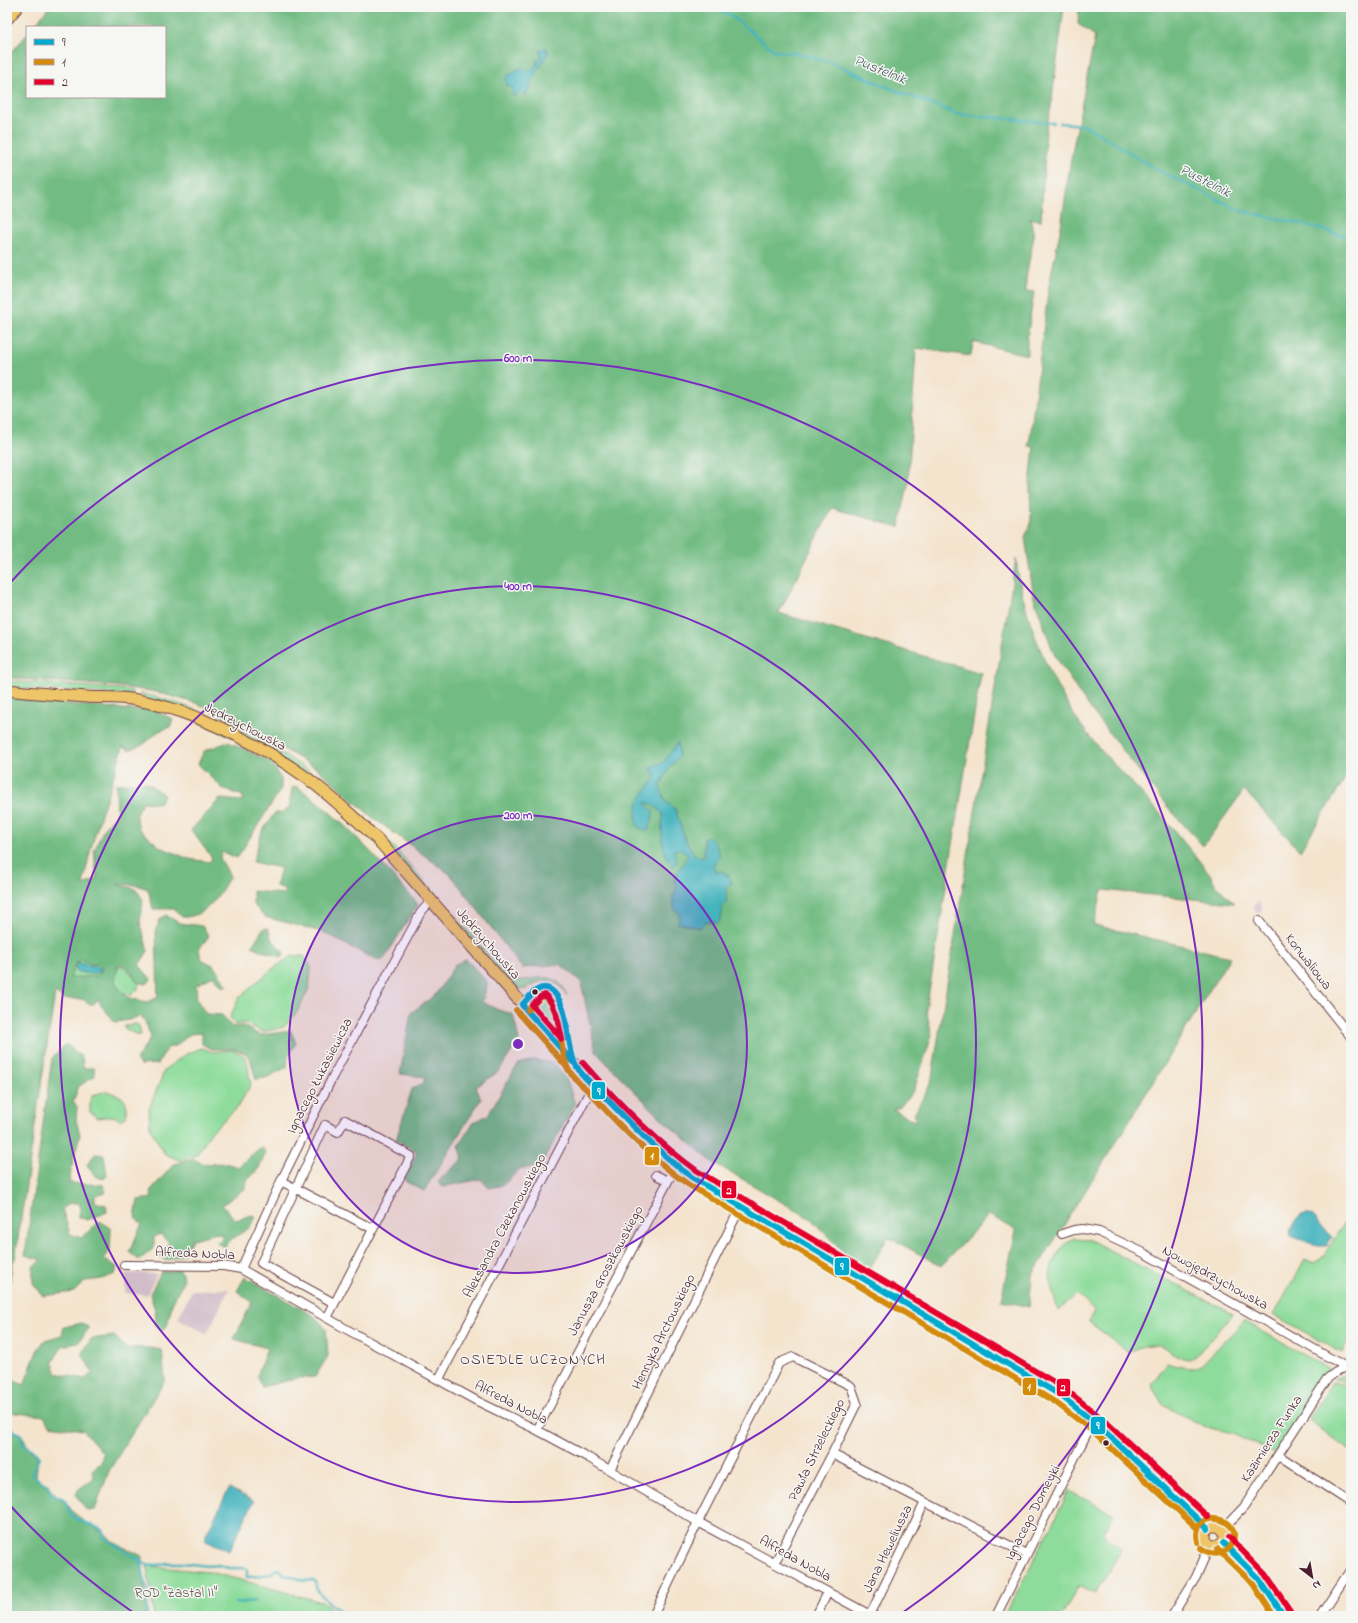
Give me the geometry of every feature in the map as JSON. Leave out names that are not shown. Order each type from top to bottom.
[{"type":"main road","points":[[7,19],[17,7]]},
{"type":"main road","name":"Jędrzychowska","points":[[7,690],[46,695],[136,700],[157,705],[211,724],[262,751],[307,778],[378,840],[639,1136],[676,1166],[741,1206],[1045,1385],[1095,1422],[1208,1529]]},
{"type":"main road","points":[[1217,1526],[1223,1530],[1225,1535],[1223,1543],[1216,1546],[1210,1545],[1205,1539],[1205,1534],[1208,1529],[1217,1526]]},
{"type":"main road","points":[[1223,1543],[1259,1579],[1284,1616]]},
{"type":"street","name":"Ignacego Łukasiewicza","points":[[241,1268],[281,1181],[344,1056],[421,912],[431,901]]},
{"type":"street","name":"Konwaliowa","points":[[1259,921],[1351,1037]]},
{"type":"street","points":[[1344,1029],[1351,1020]]},
{"type":"street","name":"Aleksandra Czekanowskiego","points":[[439,1379],[593,1085]]},
{"type":"street","points":[[326,1318],[334,1303],[373,1229],[412,1156],[345,1120],[338,1132],[325,1125],[261,1263],[334,1303]]},
{"type":"street","name":"Janusza Groszkowskiego","points":[[537,1430],[676,1166]]},
{"type":"street","points":[[656,1175],[668,1181]]},
{"type":"street","points":[[281,1181],[373,1229]]},
{"type":"street","name":"Henryka Arctowskiego","points":[[610,1470],[741,1206]]},
{"type":"street","name":"Nowojędrzychowska","points":[[1062,1234],[1083,1229],[1099,1232],[1130,1247],[1349,1366]]},
{"type":"street","name":"Alfreda Nobla","points":[[124,1266],[223,1266],[241,1268],[326,1318],[477,1401],[537,1430],[610,1470],[698,1522],[775,1562],[871,1615]]},
{"type":"street","name":"Pawła Strzeleckiego","points":[[653,1616],[698,1522],[779,1363],[793,1357],[851,1386],[857,1403],[775,1562]]},
{"type":"street","name":"Kazimierza Funka","points":[[1223,1530],[1244,1508],[1328,1378],[1349,1366]]},
{"type":"street","name":"Ignacego Domeyki","points":[[996,1616],[1088,1431],[1095,1422]]},
{"type":"street","name":"Jana Heweliusza","points":[[832,1454],[926,1502],[871,1615]]},
{"type":"street","points":[[1278,1455],[1351,1503]]},
{"type":"street","points":[[926,1502],[1026,1554]]},
{"type":"street","points":[[1172,1616],[1196,1577],[1210,1545]]},
{"type":"street","points":[[1320,1616],[1351,1569]]},
{"type":"street","points":[[816,1616],[828,1592]]},
{"type":"shaded area","points":[[1259,902],[1263,909],[1257,913],[1252,906]]},
{"type":"shaded area","points":[[126,1273],[157,1274],[147,1295],[125,1293]]},
{"type":"shaded area","points":[[229,1289],[207,1334],[178,1318],[192,1290]]},
{"type":"green space","points":[[49,7],[1064,7],[1051,107],[1046,129],[1041,221],[1030,218],[1034,236],[1026,278],[1026,291],[1034,292],[1027,339],[1027,355],[973,342],[971,356],[916,348],[908,485],[899,527],[832,508],[779,613],[981,673],[926,1010],[932,1035],[914,1090],[900,1107],[893,1109],[916,1122],[914,1114],[931,1083],[1016,559],[1019,581],[1040,650],[1050,673],[1073,714],[1093,741],[1155,808],[1210,874],[1215,884],[1234,903],[1102,890],[1094,925],[1230,957],[1032,1276],[1029,1307],[1001,1300],[1016,1230],[989,1215],[941,1266],[888,1237],[866,1275],[811,1219],[711,1161],[663,1120],[596,1052],[581,982],[560,964],[522,968],[451,875],[371,816],[318,769],[261,736],[199,704],[156,692],[116,686],[7,678],[7,58],[26,35],[26,98],[166,98],[166,26],[34,26]]},
{"type":"green space","points":[[1079,7],[1351,7],[1351,769],[1300,851],[1244,790],[1203,846],[1166,805],[1081,696],[1054,654],[1034,598],[1025,537],[1031,524],[1030,485],[1034,447],[1029,446],[1049,285],[1061,227],[1070,164],[1095,36],[1078,24]]},
{"type":"green space","points":[[7,681],[121,689],[132,691],[132,695],[7,687]]},
{"type":"green space","points":[[140,693],[187,706],[230,725],[296,762],[331,787],[327,788],[293,765],[144,697]]},
{"type":"green space","points":[[7,698],[133,710],[151,709],[173,719],[170,727],[159,731],[144,744],[129,750],[123,747],[95,833],[83,885],[97,879],[94,851],[105,826],[117,815],[116,784],[146,782],[164,795],[159,803],[142,802],[136,817],[139,829],[160,847],[189,859],[210,862],[212,858],[191,830],[220,799],[242,801],[243,796],[222,788],[198,764],[204,751],[228,742],[271,762],[281,779],[281,789],[237,858],[222,852],[220,858],[230,876],[211,904],[198,914],[182,917],[174,909],[153,909],[148,889],[137,885],[117,884],[136,889],[143,900],[140,922],[148,951],[139,965],[151,979],[147,984],[137,982],[131,972],[122,964],[118,965],[115,981],[119,989],[130,998],[147,1002],[158,997],[156,930],[160,919],[166,915],[179,923],[202,926],[209,936],[199,949],[201,959],[213,965],[227,985],[223,987],[213,976],[196,985],[197,1000],[206,1014],[222,1015],[232,1027],[243,1026],[260,1035],[291,1031],[296,1043],[288,1057],[287,1067],[268,1077],[256,1080],[250,1058],[245,1053],[233,1049],[212,1049],[202,1044],[202,1033],[190,1034],[176,1046],[167,1048],[158,1064],[140,1065],[136,1060],[151,1037],[144,1019],[140,1016],[129,1020],[115,1022],[98,999],[94,1004],[90,1004],[82,999],[64,999],[55,993],[15,1258],[12,1265],[7,1301]],"holes":[[[82,960],[91,964],[100,964],[103,969],[97,976],[70,978],[75,964]]]},
{"type":"green space","points":[[296,786],[330,812],[345,826],[418,904],[384,959],[376,960],[322,932],[265,917],[253,904],[253,891],[283,894],[285,889],[276,886],[281,868],[253,862],[262,831],[275,813],[281,813],[289,808],[292,788]]},
{"type":"green space","points":[[335,791],[392,845],[439,898],[436,899],[335,795]]},
{"type":"green space","points":[[447,907],[509,978],[516,980],[547,978],[555,980],[561,985],[567,995],[556,983],[547,981],[542,981],[532,986],[531,985],[526,989],[515,988],[444,910]]},
{"type":"green space","points":[[268,928],[271,938],[284,953],[282,957],[262,951],[252,946],[263,929]]},
{"type":"green space","points":[[292,956],[304,956],[311,967],[309,988],[297,1012],[284,1027],[263,1032],[245,1023],[235,1025],[230,1017],[239,998],[271,970]]},
{"type":"green space","points":[[79,958],[103,963],[105,970],[99,978],[68,978],[72,973],[72,962]]},
{"type":"green space","points":[[466,959],[488,983],[482,1002],[498,1010],[513,1014],[519,1040],[499,1071],[476,1087],[481,1099],[424,1191],[405,1181],[417,1152],[396,1140],[412,1089],[423,1083],[425,1077],[400,1074],[411,1013],[436,994],[455,965]]},
{"type":"green space","points":[[121,966],[125,966],[128,971],[138,979],[138,988],[131,995],[127,993],[119,994],[111,983],[116,969]]},
{"type":"green space","points":[[544,994],[551,997],[556,1004],[558,1014],[552,1016],[555,1030],[561,1029],[562,1034],[558,1038],[533,1009],[536,999]]},
{"type":"green space","points":[[136,1024],[139,1026],[141,1035],[137,1035],[124,1028],[125,1026]]},
{"type":"green space","points":[[66,1044],[82,1057],[83,1068],[94,1068],[95,1076],[79,1086],[73,1102],[77,1107],[76,1120],[80,1135],[73,1159],[69,1183],[103,1185],[106,1192],[95,1195],[95,1202],[106,1205],[107,1212],[87,1220],[79,1217],[80,1203],[70,1203],[62,1209],[70,1234],[81,1238],[100,1221],[111,1229],[110,1251],[104,1259],[117,1267],[115,1274],[102,1279],[85,1281],[74,1292],[43,1296],[33,1283],[33,1266],[42,1260],[25,1255],[52,1058]]},
{"type":"green space","points":[[202,1048],[213,1052],[233,1050],[246,1057],[251,1084],[237,1108],[211,1132],[197,1154],[181,1161],[165,1154],[150,1128],[149,1109],[165,1069],[188,1053]]},
{"type":"green space","points":[[534,1060],[554,1063],[566,1076],[575,1105],[539,1168],[521,1168],[503,1185],[489,1188],[481,1179],[442,1187],[438,1183],[440,1179],[463,1158],[459,1145],[473,1123],[488,1115],[518,1064]]},
{"type":"green space","points":[[602,1084],[646,1132],[684,1163],[837,1255],[835,1256],[696,1174],[669,1155],[633,1121],[603,1088]]},
{"type":"green space","points":[[105,1091],[123,1098],[127,1105],[125,1117],[120,1120],[114,1116],[98,1118],[90,1112],[92,1096]]},
{"type":"green space","points":[[261,1147],[266,1152],[259,1168],[245,1183],[246,1188],[222,1205],[236,1220],[252,1215],[256,1217],[249,1228],[229,1241],[224,1247],[217,1243],[224,1236],[217,1233],[192,1239],[184,1254],[165,1261],[160,1255],[169,1243],[160,1234],[154,1237],[154,1248],[139,1260],[129,1252],[142,1224],[135,1218],[138,1200],[152,1198],[150,1191],[174,1164],[194,1159],[203,1164],[225,1163],[238,1167]]},
{"type":"green space","points":[[95,1154],[104,1155],[107,1176],[103,1179],[95,1176],[87,1165]]},
{"type":"green space","points":[[1344,1223],[1351,1227],[1351,1336],[1342,1353],[1274,1315],[1305,1259],[1314,1263],[1322,1258]]},
{"type":"green space","points":[[1074,1238],[1088,1239],[1233,1314],[1194,1358],[1184,1358],[1162,1346],[1157,1345],[1146,1346],[1129,1352],[1089,1322],[1095,1311],[1077,1294],[1058,1311],[1052,1290],[1050,1276],[1051,1269],[1057,1255],[1066,1243]]},
{"type":"green space","points":[[180,1270],[184,1279],[172,1304],[167,1326],[161,1330],[155,1326],[156,1313],[150,1294],[161,1272]]},
{"type":"green space","points":[[245,1277],[314,1316],[326,1329],[328,1356],[315,1377],[297,1378],[262,1387],[257,1376],[267,1348],[234,1339],[252,1302],[237,1291]]},
{"type":"green space","points":[[1244,1321],[1329,1369],[1275,1454],[1233,1433],[1206,1427],[1163,1405],[1151,1385],[1167,1363],[1184,1367],[1197,1367],[1201,1365]]},
{"type":"green space","points":[[82,1323],[89,1328],[78,1343],[62,1346],[53,1362],[56,1373],[85,1379],[93,1373],[82,1354],[91,1339],[114,1336],[126,1348],[150,1348],[162,1350],[165,1380],[109,1471],[95,1510],[87,1511],[76,1495],[78,1490],[94,1478],[92,1470],[101,1463],[103,1453],[83,1430],[50,1425],[44,1416],[7,1412],[7,1378],[24,1385],[37,1351],[45,1340],[62,1335],[64,1327]]},
{"type":"green space","points":[[1351,1372],[1351,1384],[1335,1379]]},
{"type":"green space","points":[[1333,1382],[1351,1387],[1351,1452],[1308,1420]]},
{"type":"green space","points":[[7,1424],[24,1438],[28,1448],[38,1457],[36,1477],[84,1521],[106,1534],[113,1542],[142,1556],[147,1616],[7,1616]]},
{"type":"green space","points":[[1069,1491],[1114,1514],[1104,1532],[1106,1538],[1122,1549],[1095,1594],[1078,1586],[1062,1616],[1004,1616],[1030,1568]]},
{"type":"green space","name":"ROD \"Zastal II\"","points":[[147,1566],[209,1572],[237,1579],[322,1602],[342,1616],[154,1616]]},
{"type":"water","points":[[546,47],[548,53],[535,74],[526,95],[520,92],[516,94],[516,97],[510,93],[512,92],[513,88],[507,86],[506,77],[520,68],[530,71],[537,64],[537,60],[542,59],[540,51]]},
{"type":"water","points":[[678,742],[679,756],[668,770],[660,787],[666,802],[675,809],[686,841],[693,853],[700,858],[704,857],[704,838],[708,836],[715,843],[720,856],[713,866],[716,872],[722,871],[729,876],[732,883],[727,887],[726,904],[723,905],[719,922],[715,924],[714,921],[705,923],[700,928],[678,923],[680,914],[674,909],[673,897],[677,886],[674,880],[679,869],[688,856],[682,849],[674,850],[677,862],[673,867],[662,842],[663,814],[652,804],[645,803],[653,811],[652,821],[647,832],[637,826],[636,810],[640,800],[655,777],[651,767],[664,762]]},
{"type":"water","points":[[78,963],[100,967],[102,970],[93,974],[80,972],[77,971],[75,967]]},
{"type":"water","points":[[1310,1214],[1314,1216],[1319,1225],[1332,1237],[1327,1246],[1318,1246],[1291,1236],[1291,1228],[1298,1218],[1302,1215]]},
{"type":"water","points":[[229,1488],[254,1501],[229,1551],[204,1539]]},
{"type":"waterway","name":"Pustelnik","points":[[710,7],[729,14],[775,51],[796,53],[830,62],[894,90],[957,114],[1054,123]]},
{"type":"waterway","name":"Pustelnik","points":[[1060,123],[1085,125],[1156,169],[1241,211],[1299,223],[1340,235],[1351,235]]},
{"type":"waterway","points":[[7,1425],[10,1430],[21,1434],[23,1444],[35,1452],[39,1458],[32,1474],[40,1481],[48,1485],[50,1495],[64,1499],[71,1515],[82,1522],[99,1528],[103,1531],[103,1537],[145,1564],[157,1565],[167,1563],[183,1563],[208,1566],[218,1565],[228,1568],[245,1568],[247,1569],[247,1577],[271,1574],[276,1569],[280,1570],[286,1576],[292,1576],[304,1581],[313,1580],[317,1590],[328,1602],[347,1616]]},
{"type":"waterway","points":[[141,1563],[147,1590],[145,1597],[147,1603],[147,1616]]},
{"type":"waterway","points":[[235,1603],[255,1601]]},
{"type":"transit line","name":"9","points":[[522,1005],[539,989],[547,988],[551,990],[562,1006],[573,1059],[579,1070],[586,1079],[643,1136],[667,1158],[693,1178],[1060,1395],[1100,1427],[1208,1529]]},
{"type":"transit line","name":"2","points":[[545,995],[549,999],[554,1009],[562,1039],[532,1005],[540,997],[545,995]]},
{"type":"transit line","name":"1","points":[[528,1010],[542,996],[546,997],[551,1004],[558,1021],[565,1061],[570,1073],[638,1144],[663,1165],[689,1185],[1055,1402],[1095,1433],[1198,1529]]},
{"type":"transit line","name":"9","points":[[522,1005],[573,1062]]},
{"type":"transit line","name":"1","points":[[516,1010],[567,1067]]},
{"type":"transit line","name":"2","points":[[583,1063],[651,1134],[697,1171],[1064,1388],[1105,1421],[1208,1517]]},
{"type":"transit line","name":"1","points":[[1198,1542],[1198,1530],[1202,1523],[1209,1519],[1218,1519],[1226,1522],[1232,1528],[1234,1536],[1230,1546],[1224,1552],[1217,1554],[1201,1548]]},
{"type":"transit line","name":"2","points":[[1229,1537],[1265,1574],[1291,1612]]},
{"type":"transit line","name":"9","points":[[1223,1543],[1259,1579],[1284,1616]]},
{"type":"transit line","name":"1","points":[[1217,1549],[1253,1584],[1274,1616]]},
{"type":"district","name":"OSIEDLE UCZONYCH","points":[[533,1360]]}]
